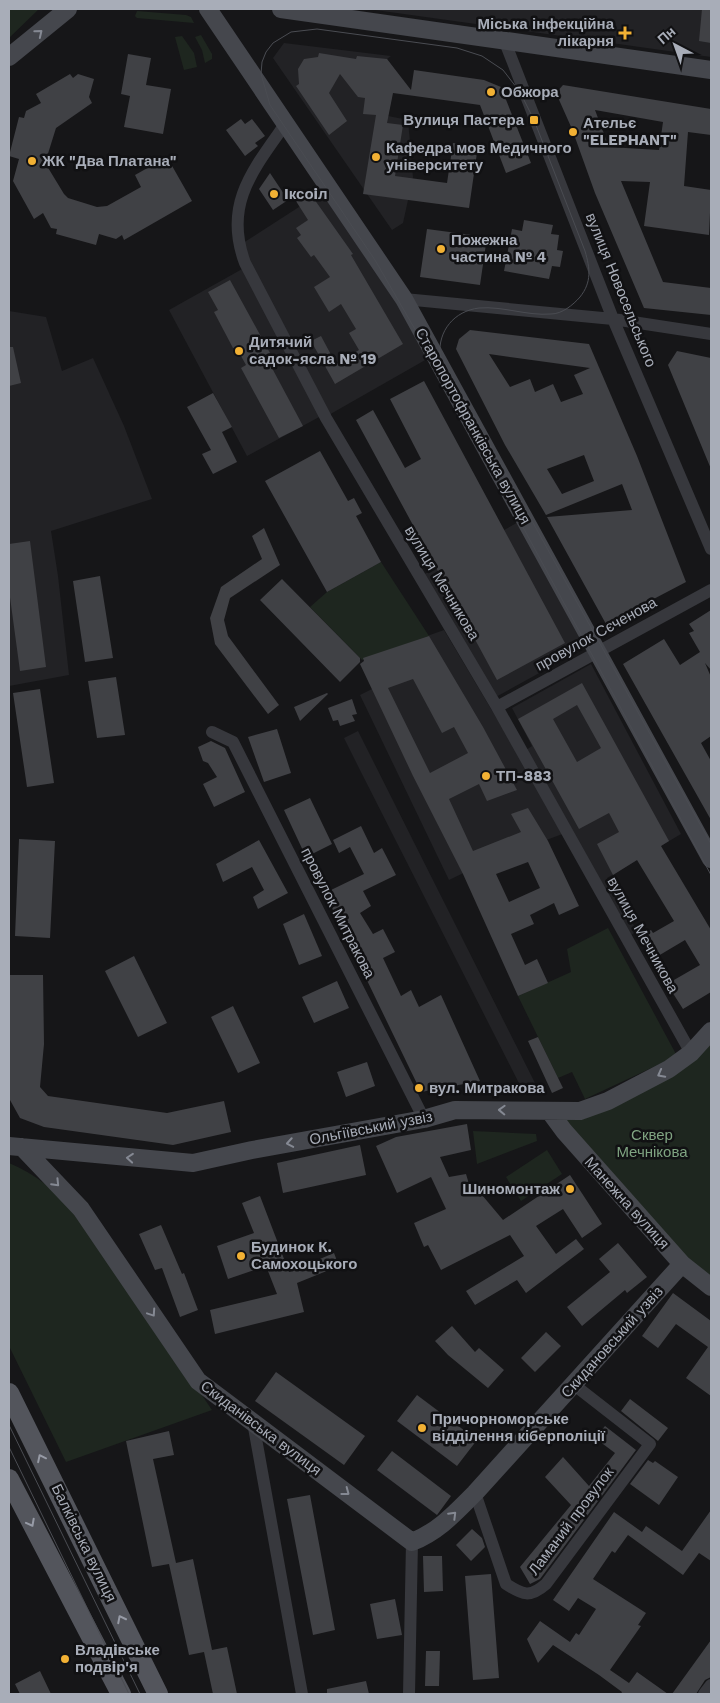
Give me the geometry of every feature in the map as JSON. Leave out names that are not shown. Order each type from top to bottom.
[{"type":"main road","name":"Балківська вулиця","points":[[9,1393],[158,1694]]},
{"type":"main road","points":[[9,1480],[121,1694]]},
{"type":"street","points":[[9,57],[68,9]]},
{"type":"street","name":"Старопортофранківська вулиця","points":[[208,9],[404,299],[711,859]]},
{"type":"street","points":[[281,9],[711,70]]},
{"type":"street","name":"вулиця Новосельського","points":[[505,42],[613,320],[711,550]]},
{"type":"street","name":"вулиця Мечникова","points":[[286,123],[246,185],[240,201],[236,228],[238,245],[245,263],[326,418],[497,708],[691,1052]]},
{"type":"street","points":[[404,299],[613,320],[711,334]]},
{"type":"street","name":"провулок Сєченова","points":[[497,708],[597,651],[711,590]]},
{"type":"street","name":"провулок Митракова","points":[[212,732],[233,742],[424,1119]]},
{"type":"street","name":"Ольгіївський узвіз","points":[[16,1147],[193,1164],[252,1150],[424,1119],[455,1110],[580,1111],[608,1101],[670,1069],[691,1052],[711,1031]]},
{"type":"street","name":"Манежна вулиця","points":[[550,1112],[564,1131],[682,1264],[711,1287]]},
{"type":"street","name":"Скиданівська вулиця","points":[[16,1147],[81,1210],[198,1381],[412,1542]]},
{"type":"street","name":"Скидановський узвіз","points":[[412,1542],[429,1535],[444,1525],[682,1264]]},
{"type":"street","name":"Ламаний провулок","points":[[475,1493],[506,1584],[517,1591],[528,1594],[538,1591],[546,1584],[650,1444],[573,1384]]},
{"type":"street","points":[[253,1422],[302,1694]]},
{"type":"street","points":[[409,1694],[412,1542]]},
{"type":"street","points":[[704,1694],[711,1685]]},
{"type":"shaded area","name":"Міська інфекційна лікарня","points":[[368,9],[711,9],[711,57]]},
{"type":"shaded area","name":"Кафедра мов Медичного університету","points":[[284,43],[391,56],[387,59],[396,71],[386,79],[395,81],[388,116],[408,120],[413,177],[403,223],[392,230],[273,58]]},
{"type":"shaded area","points":[[330,187],[434,355],[327,416],[240,245]]},
{"type":"shaded area","name":"Дитячий садок-ясла № 19","points":[[244,268],[321,416],[247,456],[169,310]]},
{"type":"shaded area","points":[[9,311],[46,317],[62,371],[93,358],[124,426],[152,499],[51,531],[69,675],[9,686]]},
{"type":"shaded area","points":[[522,520],[592,644],[494,698],[421,576]]},
{"type":"shaded area","points":[[444,630],[565,833],[480,865],[449,880],[360,695],[372,689],[371,656]]},
{"type":"shaded area","points":[[591,664],[681,834],[607,878],[637,931],[631,935],[526,750],[532,746],[512,708]]},
{"type":"shaded area","points":[[358,731],[539,1091],[525,1095],[362,774],[344,738]]},
{"type":"green space","points":[[9,9],[39,9],[9,38]]},
{"type":"green space","points":[[137,11],[186,15],[191,17],[194,23],[137,18],[135,16]]},
{"type":"green space","points":[[201,35],[212,54],[212,59],[205,63],[202,50],[195,37]]},
{"type":"green space","points":[[182,36],[194,53],[197,67],[184,70],[175,37]]},
{"type":"green space","points":[[381,562],[429,636],[362,660],[310,607],[327,592]]},
{"type":"green space","points":[[608,928],[677,1056],[585,1099],[572,1072],[558,1078],[518,996],[571,972],[567,949]]},
{"type":"green space","name":"Сквер Мечнікова","points":[[711,1030],[711,1287],[550,1112],[608,1101]]},
{"type":"green space","points":[[473,1131],[536,1134],[537,1141],[477,1164]]},
{"type":"green space","points":[[547,1150],[562,1174],[521,1201],[506,1177]]},
{"type":"green space","points":[[9,1163],[37,1178],[77,1212],[212,1410],[66,1462],[9,1346]]},
{"type":"building","points":[[702,9],[711,9],[711,43],[699,41]]},
{"type":"building","points":[[319,53],[356,59],[357,56],[387,59],[411,90],[414,70],[484,80],[501,87],[531,163],[506,173],[480,105],[393,93],[387,123],[403,125],[395,176],[447,183],[453,143],[478,146],[469,208],[363,194],[376,115],[363,114],[365,98],[358,97],[340,74],[329,93],[347,121],[329,135],[296,86],[299,84],[298,69],[304,59],[318,57]]},
{"type":"building","points":[[128,54],[151,58],[146,85],[171,89],[163,134],[124,127],[130,96],[121,94]]},
{"type":"building","name":"ЖК \"Два Платана\"","points":[[70,74],[73,78],[78,74],[94,79],[89,97],[92,103],[56,128],[46,160],[47,166],[64,194],[68,198],[97,207],[107,206],[141,187],[135,175],[167,157],[192,201],[124,240],[122,235],[116,239],[99,234],[96,245],[56,234],[57,229],[51,228],[43,213],[34,219],[13,181],[19,159],[9,156],[19,117],[24,118],[26,111],[41,103],[36,94]]},
{"type":"building","points":[[563,85],[711,109],[711,135],[688,132],[684,186],[711,190],[709,235],[644,226],[650,182],[621,181],[663,282],[711,288],[711,315],[644,308],[595,193],[572,129],[556,93]],"holes":[[[595,110],[663,122],[659,150],[609,147]]]},
{"type":"building","points":[[241,119],[245,124],[252,119],[265,136],[255,143],[258,146],[245,156],[226,130]]},
{"type":"building","points":[[270,173],[288,200],[273,210],[259,189]]},
{"type":"building","points":[[307,189],[353,254],[351,255],[403,344],[335,384],[311,341],[321,336],[336,364],[359,350],[349,333],[356,329],[341,304],[329,312],[314,287],[330,277],[314,255],[311,257],[297,238],[301,235],[296,228],[308,220],[294,198]]},
{"type":"building","points":[[524,220],[553,225],[551,234],[559,235],[557,250],[563,251],[560,267],[552,266],[549,279],[504,271],[512,229],[522,231]]},
{"type":"building","points":[[427,229],[487,237],[480,285],[420,277]]},
{"type":"building","points":[[230,280],[270,353],[265,355],[303,426],[279,438],[241,368],[246,365],[236,347],[233,348],[214,312],[218,310],[208,292]]},
{"type":"building","points":[[470,330],[589,344],[637,456],[686,582],[606,624],[547,517],[632,510],[622,484],[546,515],[505,445],[456,349],[459,339]],"holes":[[[489,354],[590,368],[574,375],[583,394],[561,402],[553,384],[535,392],[530,379],[510,387]],[[584,455],[594,481],[562,494],[547,469]]]},
{"type":"building","points":[[9,347],[13,347],[21,383],[9,386]]},
{"type":"building","points":[[677,351],[711,358],[711,469],[668,365]]},
{"type":"building","points":[[424,381],[565,643],[497,680],[356,420],[373,410],[405,468],[421,459],[390,399]]},
{"type":"building","points":[[213,393],[232,427],[222,432],[237,462],[213,474],[202,454],[211,450],[187,407]]},
{"type":"building","points":[[320,451],[348,501],[354,498],[362,513],[356,516],[381,562],[327,592],[265,481]]},
{"type":"building","points":[[264,528],[280,565],[230,598],[224,620],[228,636],[279,705],[268,714],[215,644],[210,618],[221,587],[262,559],[252,536]]},
{"type":"building","points":[[30,541],[46,667],[20,671],[9,590],[9,544]]},
{"type":"building","points":[[100,576],[113,658],[85,662],[73,581]]},
{"type":"building","points":[[282,579],[360,658],[360,662],[340,682],[260,600]]},
{"type":"building","points":[[711,610],[711,670],[705,663],[711,677],[711,736],[701,743],[711,761],[711,820],[623,664],[664,639],[680,665],[700,652],[689,633],[694,631],[689,624]]},
{"type":"building","points":[[429,636],[483,727],[517,790],[487,801],[479,784],[449,799],[473,851],[521,832],[511,814],[528,808],[548,841],[579,906],[559,915],[554,903],[530,915],[534,924],[511,934],[525,965],[537,959],[548,983],[518,996],[463,874],[413,776],[360,664],[364,661],[363,658]],"holes":[[[413,679],[442,733],[454,727],[468,753],[430,773],[388,688]],[[528,862],[540,888],[509,902],[496,874]]]},
{"type":"building","points":[[116,677],[125,735],[97,738],[88,681]]},
{"type":"building","points":[[582,683],[669,841],[661,846],[711,930],[711,992],[683,1009],[667,984],[700,965],[685,940],[653,959],[640,936],[651,930],[653,933],[674,921],[637,860],[613,875],[597,844],[619,832],[609,813],[579,829],[518,719]],"holes":[[[577,705],[601,748],[577,762],[553,719]]]},
{"type":"building","points":[[40,689],[54,783],[27,787],[13,693]]},
{"type":"building","points":[[328,694],[300,721],[294,707]]},
{"type":"building","points":[[352,699],[357,714],[352,715],[355,721],[340,726],[338,720],[333,721],[328,708]]},
{"type":"building","points":[[277,729],[291,773],[264,782],[248,737]]},
{"type":"building","points":[[211,741],[225,748],[245,792],[214,807],[203,784],[217,777],[208,763],[203,761],[198,747]]},
{"type":"building","points":[[310,798],[332,844],[306,857],[284,810]]},
{"type":"building","points":[[361,826],[374,853],[382,848],[396,875],[363,891],[371,906],[360,913],[373,934],[383,929],[395,952],[383,958],[401,996],[411,990],[419,1007],[441,995],[480,1081],[421,1092],[332,908],[339,904],[331,890],[364,874],[350,847],[339,853],[333,840]]},
{"type":"building","points":[[19,839],[55,841],[50,938],[15,936]]},
{"type":"building","points":[[259,840],[288,893],[258,909],[253,897],[264,890],[252,867],[223,882],[216,864]]},
{"type":"building","points":[[304,914],[322,956],[299,965],[283,924]]},
{"type":"building","points":[[134,956],[167,1023],[138,1037],[105,971]]},
{"type":"building","points":[[9,975],[43,975],[44,1044],[40,1087],[48,1096],[167,1113],[224,1101],[231,1132],[173,1145],[44,1127],[20,1118],[10,1100]]},
{"type":"building","points":[[337,981],[349,1008],[314,1023],[302,997]]},
{"type":"building","points":[[233,1006],[260,1063],[238,1073],[211,1017]]},
{"type":"building","points":[[538,1037],[563,1088],[552,1093],[528,1041]]},
{"type":"building","points":[[367,1062],[375,1086],[346,1097],[337,1072]]},
{"type":"building","points":[[467,1124],[471,1150],[440,1157],[449,1177],[466,1174],[469,1184],[480,1197],[482,1195],[503,1220],[570,1175],[602,1224],[582,1238],[563,1209],[536,1226],[556,1254],[576,1239],[584,1249],[526,1293],[517,1280],[475,1305],[466,1291],[524,1256],[510,1235],[441,1270],[428,1245],[424,1247],[414,1223],[446,1209],[431,1177],[397,1193],[376,1146],[396,1137]]},
{"type":"building","points":[[360,1145],[366,1175],[283,1193],[277,1163]]},
{"type":"building","points":[[260,1196],[289,1272],[334,1253],[339,1266],[297,1283],[304,1312],[215,1334],[210,1310],[277,1294],[266,1266],[228,1279],[217,1246],[254,1233],[242,1203]]},
{"type":"building","points":[[161,1225],[182,1274],[184,1273],[198,1310],[180,1317],[162,1268],[155,1270],[139,1234]]},
{"type":"building","points":[[618,1243],[647,1277],[627,1293],[625,1290],[582,1326],[567,1307],[610,1272],[599,1259]]},
{"type":"building","points":[[673,1293],[711,1321],[711,1396],[686,1378],[708,1347],[676,1324],[658,1348],[642,1336]]},
{"type":"building","points":[[452,1326],[475,1352],[479,1348],[504,1370],[488,1388],[448,1355],[435,1341]]},
{"type":"building","points":[[546,1332],[561,1346],[535,1372],[521,1358]]},
{"type":"building","points":[[276,1372],[365,1436],[344,1465],[255,1401]]},
{"type":"building","points":[[417,1395],[477,1440],[457,1466],[397,1421]]},
{"type":"building","points":[[630,1399],[668,1428],[658,1441],[621,1411]]},
{"type":"building","points":[[605,1426],[636,1450],[540,1579],[530,1584],[520,1567],[571,1505],[545,1477],[563,1457],[589,1486],[615,1453],[595,1438]]},
{"type":"building","points":[[169,1431],[174,1455],[153,1459],[176,1563],[193,1559],[212,1650],[227,1647],[237,1694],[213,1694],[204,1652],[189,1655],[169,1564],[152,1567],[126,1441]]},
{"type":"building","points":[[392,1451],[451,1496],[437,1515],[377,1470]]},
{"type":"building","points":[[648,1460],[653,1463],[655,1461],[678,1477],[659,1505],[630,1484]]},
{"type":"building","points":[[310,1495],[335,1630],[313,1635],[287,1499]]},
{"type":"building","points":[[711,1510],[711,1561],[699,1553],[683,1575],[628,1535],[615,1553],[612,1551],[593,1579],[646,1613],[638,1625],[641,1626],[610,1670],[629,1683],[637,1672],[668,1694],[621,1694],[622,1692],[599,1675],[553,1645],[538,1663],[527,1639],[540,1621],[570,1642],[576,1633],[579,1635],[596,1609],[578,1598],[569,1611],[553,1600],[614,1512],[642,1532],[646,1526],[682,1551]]},
{"type":"building","points":[[472,1529],[482,1538],[485,1547],[471,1561],[456,1545]]},
{"type":"building","points":[[423,1556],[442,1556],[443,1591],[424,1592]]},
{"type":"building","points":[[491,1574],[499,1678],[473,1680],[465,1576]]},
{"type":"building","points":[[395,1599],[402,1635],[377,1639],[370,1604]]},
{"type":"building","points":[[711,1640],[711,1677],[705,1680],[696,1694],[672,1694]]},
{"type":"building","points":[[426,1651],[440,1651],[439,1686],[425,1686]]},
{"type":"building","points":[[40,1671],[51,1694],[20,1694],[15,1684]]},
{"type":"building","points":[[366,1681],[369,1694],[327,1694],[327,1689]]},
{"type":"tram line","points":[[711,844],[440,355],[440,346],[445,330],[462,313],[479,308],[488,308],[533,314],[555,314],[574,303],[587,286],[589,269],[585,251],[534,120],[520,92],[503,70],[482,56],[457,48],[317,29],[291,32],[273,43],[266,52],[262,62],[261,74],[270,105],[375,260],[431,357],[711,875]]},
{"type":"tram line","points":[[9,1425],[140,1694]]},
{"type":"tram line","points":[[9,1447],[129,1694]]},
{"type":"place","name":"Міська інфекційна лікарня","points":[[625,33]]},
{"type":"place","name":"Обжора","points":[[491,92]]},
{"type":"place","name":"Вулиця Пастера","points":[[534,120]]},
{"type":"place","name":"Ательє \"ELEPHANT\"","points":[[573,132]]},
{"type":"place","name":"Кафедра мов Медичного університету","points":[[376,157]]},
{"type":"place","name":"ЖК \"Два Платана\"","points":[[32,161]]},
{"type":"place","name":"Iксоiл","points":[[274,194]]},
{"type":"place","name":"Пожежна частина № 4","points":[[441,249]]},
{"type":"place","name":"Дитячий садок-ясла № 19","points":[[239,351]]},
{"type":"place","name":"ТП-883","points":[[486,776]]},
{"type":"place","name":"вул. Митракова","points":[[419,1088]]},
{"type":"place","name":"Шиномонтаж","points":[[570,1189]]},
{"type":"place","name":"Будинок К. Самохоцького","points":[[241,1256]]},
{"type":"place","name":"Причорноморське відділення кіберполіції","points":[[422,1428]]},
{"type":"place","name":"Владiвське подвiр'я","points":[[65,1659]]}]
